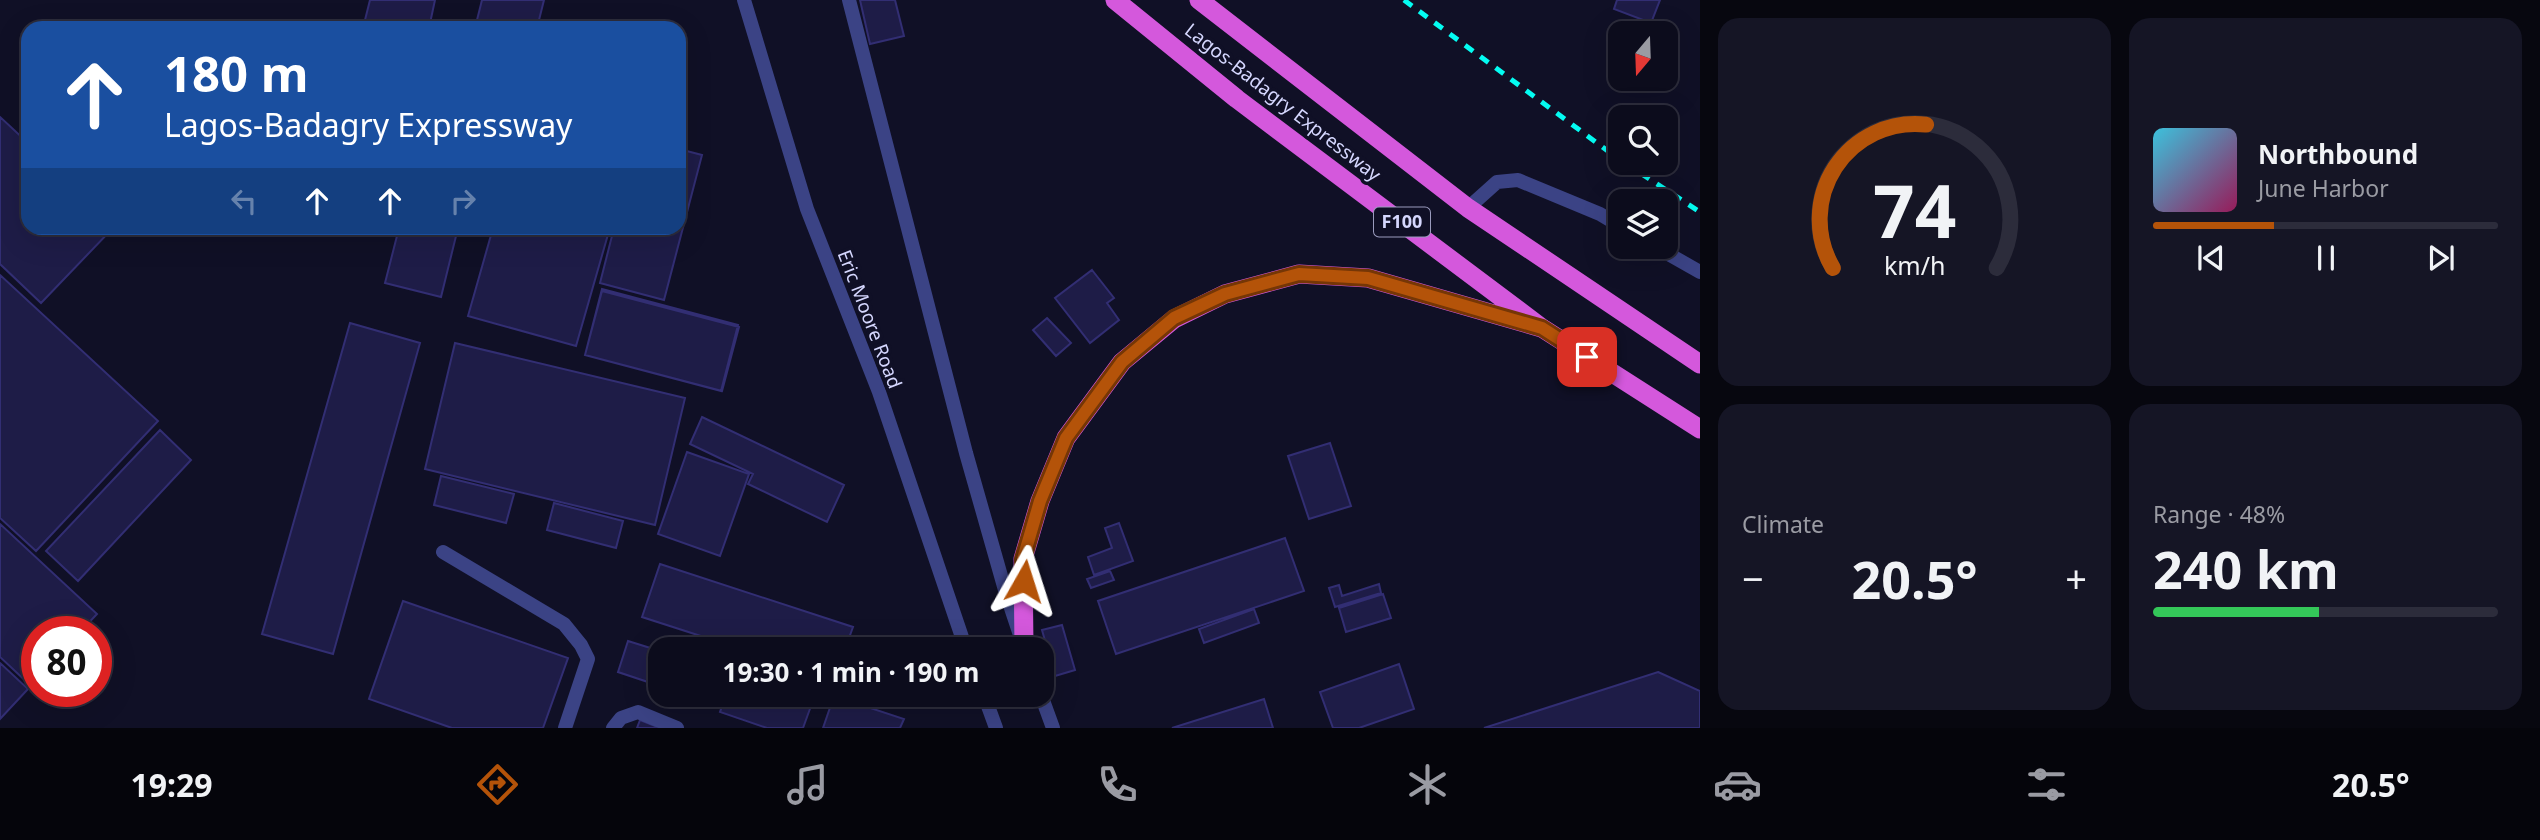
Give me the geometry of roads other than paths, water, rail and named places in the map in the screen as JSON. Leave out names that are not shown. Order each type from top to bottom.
[{"type":"highway","name":"Lagos-Badagry Expressway","points":[[1115,0],[1237,99],[1542,328],[1700,429]]},
{"type":"highway","name":"Lagos-Badagry Expressway","points":[[1199,0],[1468,208],[1700,364]]},
{"type":"highway","points":[[1024,637],[1023,559],[1040,501],[1066,438],[1122,362],[1174,318],[1225,294],[1299,274],[1368,278],[1542,328]]},
{"type":"street","name":"Eric Moore Road","points":[[744,0],[807,209],[879,392],[963,637]]},
{"type":"street","points":[[849,0],[970,465],[1020,637]]},
{"type":"street","points":[[1468,208],[1497,182],[1518,180],[1608,219]]},
{"type":"street","points":[[1678,259],[1700,272]]},
{"type":"street","points":[[443,552],[564,624],[581,645],[589,659],[565,728]]},
{"type":"street","points":[[988,707],[996,728]]},
{"type":"street","points":[[1045,707],[1053,728]]},
{"type":"street","points":[[613,728],[621,718],[638,712],[677,728]]},
{"type":"railway","points":[[1404,0],[1608,151]]},
{"type":"railway","points":[[1643,175],[1700,212]]}]
